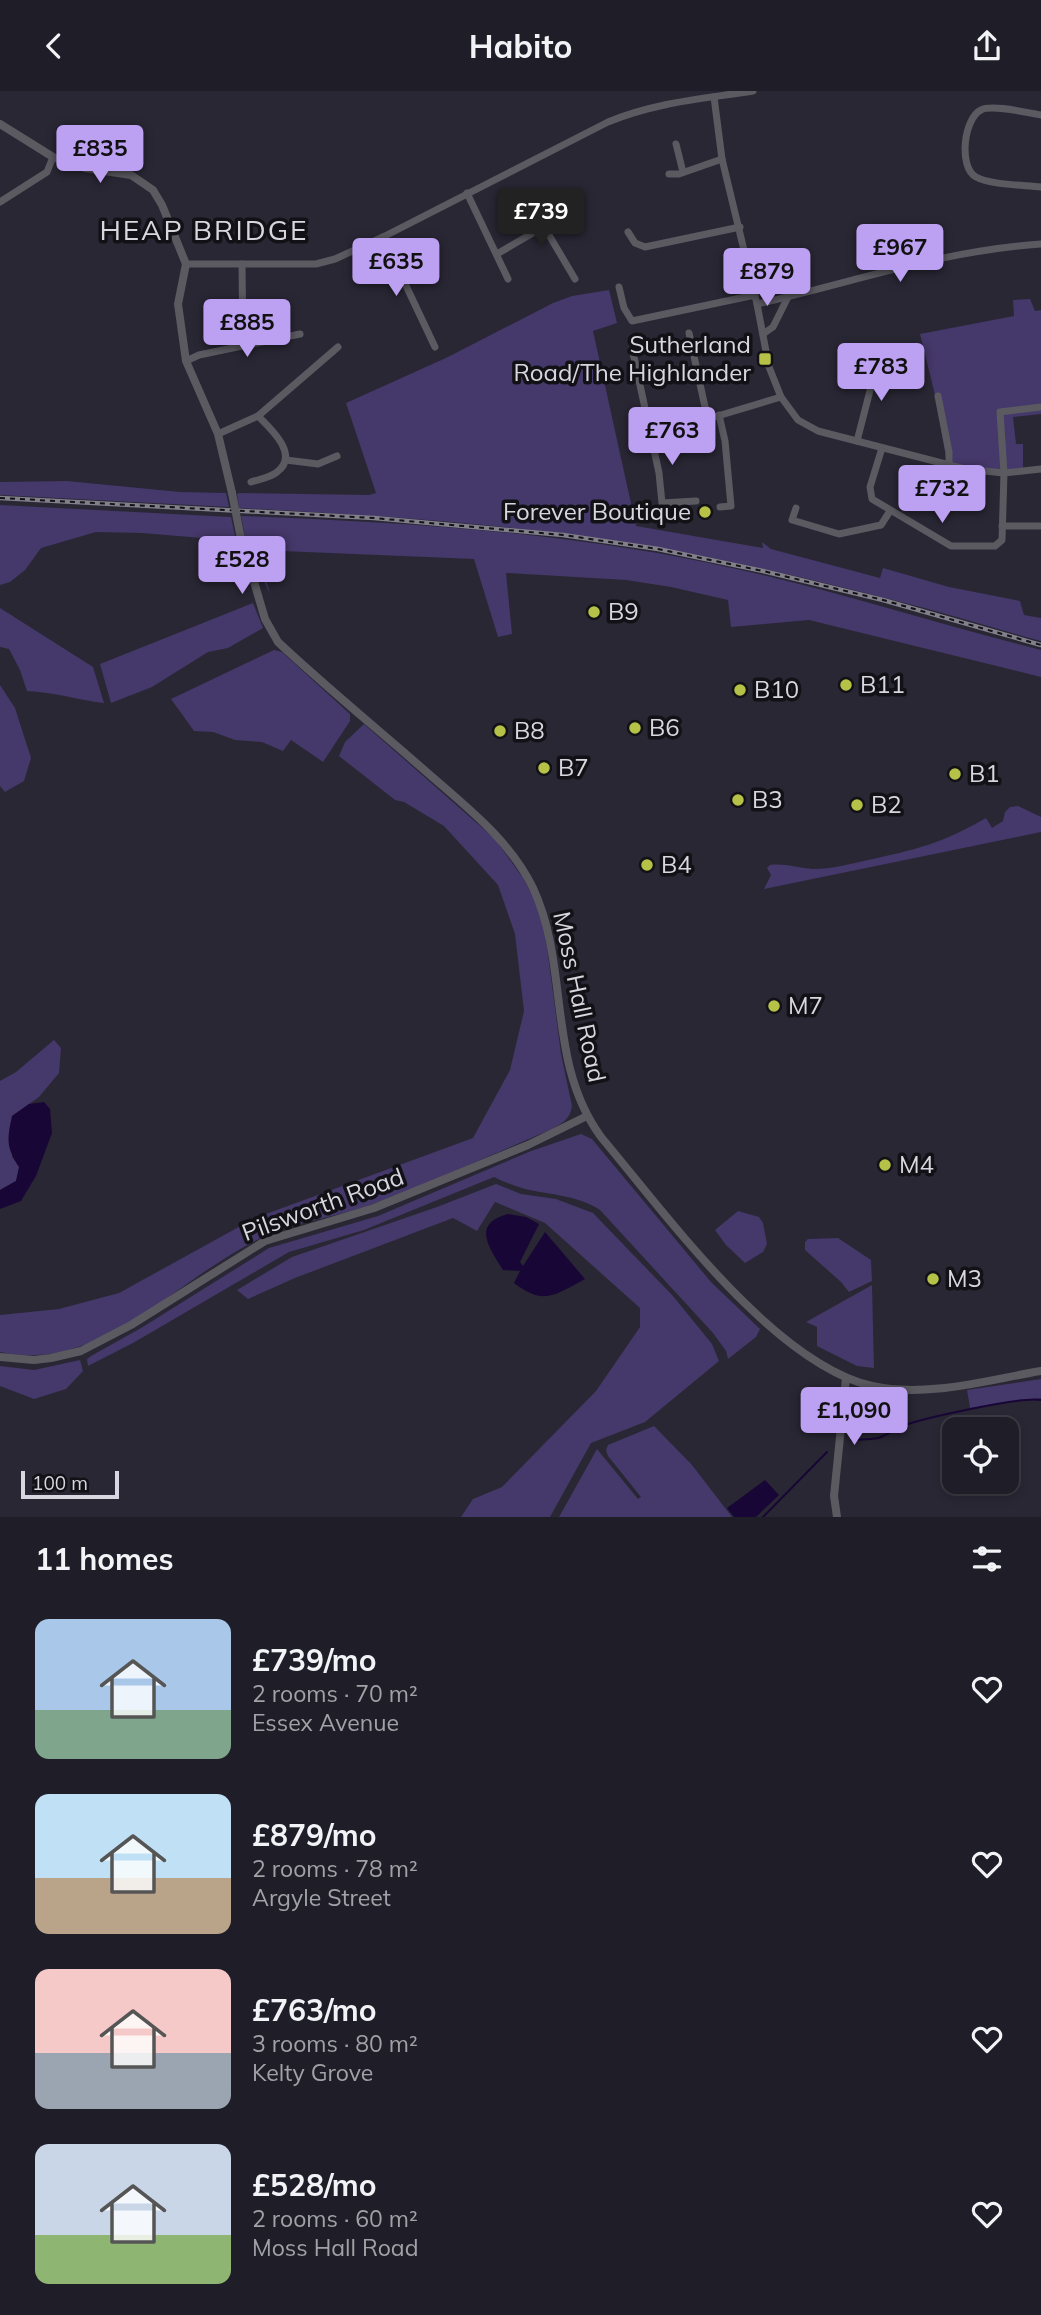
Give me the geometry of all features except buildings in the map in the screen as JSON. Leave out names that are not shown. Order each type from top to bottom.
[{"type":"street","points":[[0,124],[54,157],[85,167],[124,173],[142,180],[153,190],[162,205],[186,264],[316,264],[335,259],[383,237],[633,112],[650,106],[753,91]]},
{"type":"street","points":[[715,97],[722,159],[740,227],[769,367],[780,397],[798,420],[818,431],[949,466],[1004,473],[1041,469]]},
{"type":"street","points":[[1041,115],[978,107],[969,121],[965,161],[971,174],[982,180],[1041,187]]},
{"type":"street","points":[[676,144],[683,172]]},
{"type":"street","points":[[0,202],[47,172],[54,157]]},
{"type":"street","points":[[669,174],[722,159]]},
{"type":"street","points":[[467,193],[508,279]]},
{"type":"street","points":[[628,232],[635,243],[651,247],[740,227]]},
{"type":"street","points":[[497,254],[538,230],[546,230],[575,279]]},
{"type":"street","points":[[383,237],[435,347]]},
{"type":"street","points":[[757,304],[950,257],[990,249],[1041,244]]},
{"type":"street","points":[[651,247],[653,256]]},
{"type":"street","name":"Moss Hall Road","points":[[186,264],[178,304],[186,361],[218,434],[240,534],[265,619],[278,642],[492,829],[521,867],[537,897],[547,929],[564,1048],[587,1115],[596,1130],[678,1229],[772,1329],[815,1361],[846,1378]]},
{"type":"street","points":[[242,264],[243,346]]},
{"type":"street","points":[[619,287],[624,308],[632,321],[755,295]]},
{"type":"street","points":[[763,334],[773,327],[788,297]]},
{"type":"street","points":[[689,333],[705,407],[715,417],[725,441],[731,506],[720,507]]},
{"type":"street","points":[[186,361],[300,334]]},
{"type":"street","points":[[655,341],[632,348],[650,429],[662,503],[696,501]]},
{"type":"street","points":[[218,434],[258,417],[338,347]]},
{"type":"street","points":[[857,441],[874,375],[874,352],[879,351]]},
{"type":"street","points":[[938,396],[949,452],[949,466]]},
{"type":"street","points":[[650,429],[715,417],[780,397]]},
{"type":"street","points":[[882,447],[870,487],[872,499],[951,546],[995,546],[1002,540],[1004,473],[1000,412],[1041,407]]},
{"type":"street","points":[[251,482],[278,472],[286,460],[279,439],[258,417]]},
{"type":"street","points":[[286,460],[318,464],[337,456]]},
{"type":"street","points":[[796,508],[792,520],[839,534],[881,525],[890,512]]},
{"type":"street","points":[[1002,526],[1041,526]]},
{"type":"street","name":"Pilsworth Road","points":[[0,1357],[34,1360],[81,1351],[131,1325],[265,1241],[374,1208],[528,1145],[587,1115]]},
{"type":"street","points":[[837,1517],[834,1496],[846,1378],[874,1386],[905,1389],[951,1386],[1041,1371]]},
{"type":"shaded area","points":[[609,290],[617,323],[593,331],[636,526],[763,548],[762,542],[771,549],[880,578],[883,568],[949,587],[1020,601],[1024,615],[1041,618],[1041,641],[828,584],[729,561],[629,543],[483,525],[239,508],[239,493],[376,493],[346,403],[448,357],[553,303],[572,296]]},
{"type":"shaded area","points":[[1030,299],[1035,311],[1041,310],[1041,414],[1013,417],[1016,444],[1023,444],[1023,469],[986,469],[947,463],[935,395],[920,334],[1014,316],[1013,300]]},
{"type":"shaded area","points":[[67,481],[180,492],[226,493],[229,507],[0,495],[0,482]]},
{"type":"shaded area","points":[[0,505],[231,517],[235,536],[214,539],[96,532],[41,548],[25,570],[10,582],[0,585]]},
{"type":"shaded area","points":[[241,516],[476,530],[593,543],[709,563],[793,582],[1041,650],[1041,677],[809,620],[731,627],[728,600],[626,580],[506,573],[512,634],[498,637],[474,559],[258,550],[270,594],[247,546]]},
{"type":"shaded area","points":[[253,603],[263,628],[228,648],[208,652],[152,687],[111,703],[100,664]]},
{"type":"shaded area","points":[[0,608],[93,667],[104,703],[27,691],[9,649],[0,647]]},
{"type":"shaded area","points":[[274,650],[282,652],[350,714],[350,721],[323,762],[291,740],[283,751],[262,742],[235,740],[213,732],[194,731],[171,699]]},
{"type":"shaded area","points":[[0,685],[15,708],[31,758],[24,781],[5,792],[0,786]]},
{"type":"shaded area","points":[[364,724],[495,839],[523,878],[541,919],[547,947],[561,1054],[572,1106],[570,1114],[563,1123],[552,1129],[398,1194],[270,1234],[237,1251],[108,1335],[74,1348],[38,1355],[0,1352],[0,1315],[59,1309],[119,1293],[255,1218],[473,1138],[510,1070],[524,1011],[515,934],[498,885],[444,826],[404,802],[395,800],[339,756],[345,742]]},
{"type":"shaded area","points":[[1018,806],[1041,817],[1041,832],[764,889],[771,875],[767,868],[770,865],[827,868],[900,853],[942,840],[986,818],[992,828],[1003,821],[1005,812],[1010,807]]},
{"type":"shaded area","points":[[54,1040],[61,1048],[59,1073],[39,1097],[12,1116],[12,1157],[20,1167],[16,1181],[0,1190],[0,1081],[16,1072]]},
{"type":"shaded area","points":[[44,1102],[50,1109],[52,1133],[36,1176],[21,1201],[0,1209],[0,1190],[16,1181],[19,1167],[9,1143],[12,1116],[29,1104]]},
{"type":"shaded area","points":[[581,1134],[592,1139],[711,1282],[760,1329],[756,1337],[728,1359],[726,1351],[713,1333],[600,1210],[573,1198],[525,1189],[494,1177],[364,1230],[289,1252],[133,1343],[88,1366],[87,1359],[91,1356],[269,1248],[378,1216],[531,1151]]},
{"type":"shaded area","points":[[496,1184],[521,1194],[556,1199],[593,1213],[673,1296],[712,1344],[719,1361],[645,1422],[591,1443],[550,1517],[461,1517],[473,1499],[502,1487],[596,1391],[640,1327],[640,1308],[545,1223],[495,1202],[477,1231],[453,1218],[295,1278],[248,1299],[237,1290],[292,1257]]},
{"type":"shaded area","points":[[738,1211],[759,1217],[763,1223],[767,1244],[763,1252],[745,1263],[715,1230]]},
{"type":"shaded area","points":[[508,1214],[526,1217],[539,1224],[520,1262],[523,1266],[545,1232],[585,1279],[550,1296],[534,1294],[514,1283],[520,1271],[503,1270],[486,1237],[490,1224]]},
{"type":"shaded area","points":[[838,1238],[871,1260],[872,1281],[849,1292],[805,1250],[805,1242],[808,1239]]},
{"type":"shaded area","points":[[872,1285],[874,1368],[857,1366],[817,1346],[817,1327],[806,1322]]},
{"type":"shaded area","points":[[80,1360],[83,1371],[66,1389],[34,1399],[0,1386],[0,1366],[34,1370]]},
{"type":"shaded area","points":[[1041,1379],[1041,1398],[970,1408],[967,1390]]},
{"type":"shaded area","points":[[654,1426],[692,1465],[732,1517],[559,1517],[597,1449],[638,1499],[641,1497],[606,1450],[608,1445]]},
{"type":"shaded area","points":[[765,1480],[779,1495],[756,1517],[734,1517],[727,1508]]},
{"type":"waterway","points":[[851,1440],[878,1438],[902,1426],[930,1418],[1015,1401],[1041,1400]]},
{"type":"waterway","points":[[763,1517],[827,1452]]},
{"type":"railway","points":[[0,498],[374,518],[563,535],[658,549],[763,571],[883,600],[1041,645]]},
{"type":"place","name":"Sutherland Road/The Highlander","points":[[765,359]]},
{"type":"place","name":"Forever Boutique","points":[[705,512]]},
{"type":"place","name":"B9","points":[[594,612]]},
{"type":"place","name":"B11","points":[[846,685]]},
{"type":"place","name":"B10","points":[[740,690]]},
{"type":"place","name":"B6","points":[[635,728]]},
{"type":"place","name":"B8","points":[[500,731]]},
{"type":"place","name":"B7","points":[[544,768]]},
{"type":"place","name":"B1","points":[[955,774]]},
{"type":"place","name":"B3","points":[[738,800]]},
{"type":"place","name":"B2","points":[[857,805]]},
{"type":"place","name":"B4","points":[[647,865]]},
{"type":"place","name":"M7","points":[[774,1006]]},
{"type":"place","name":"M4","points":[[885,1165]]},
{"type":"place","name":"M3","points":[[933,1279]]},
{"type":"district","name":"HEAP BRIDGE","points":[[204,230]]}]
